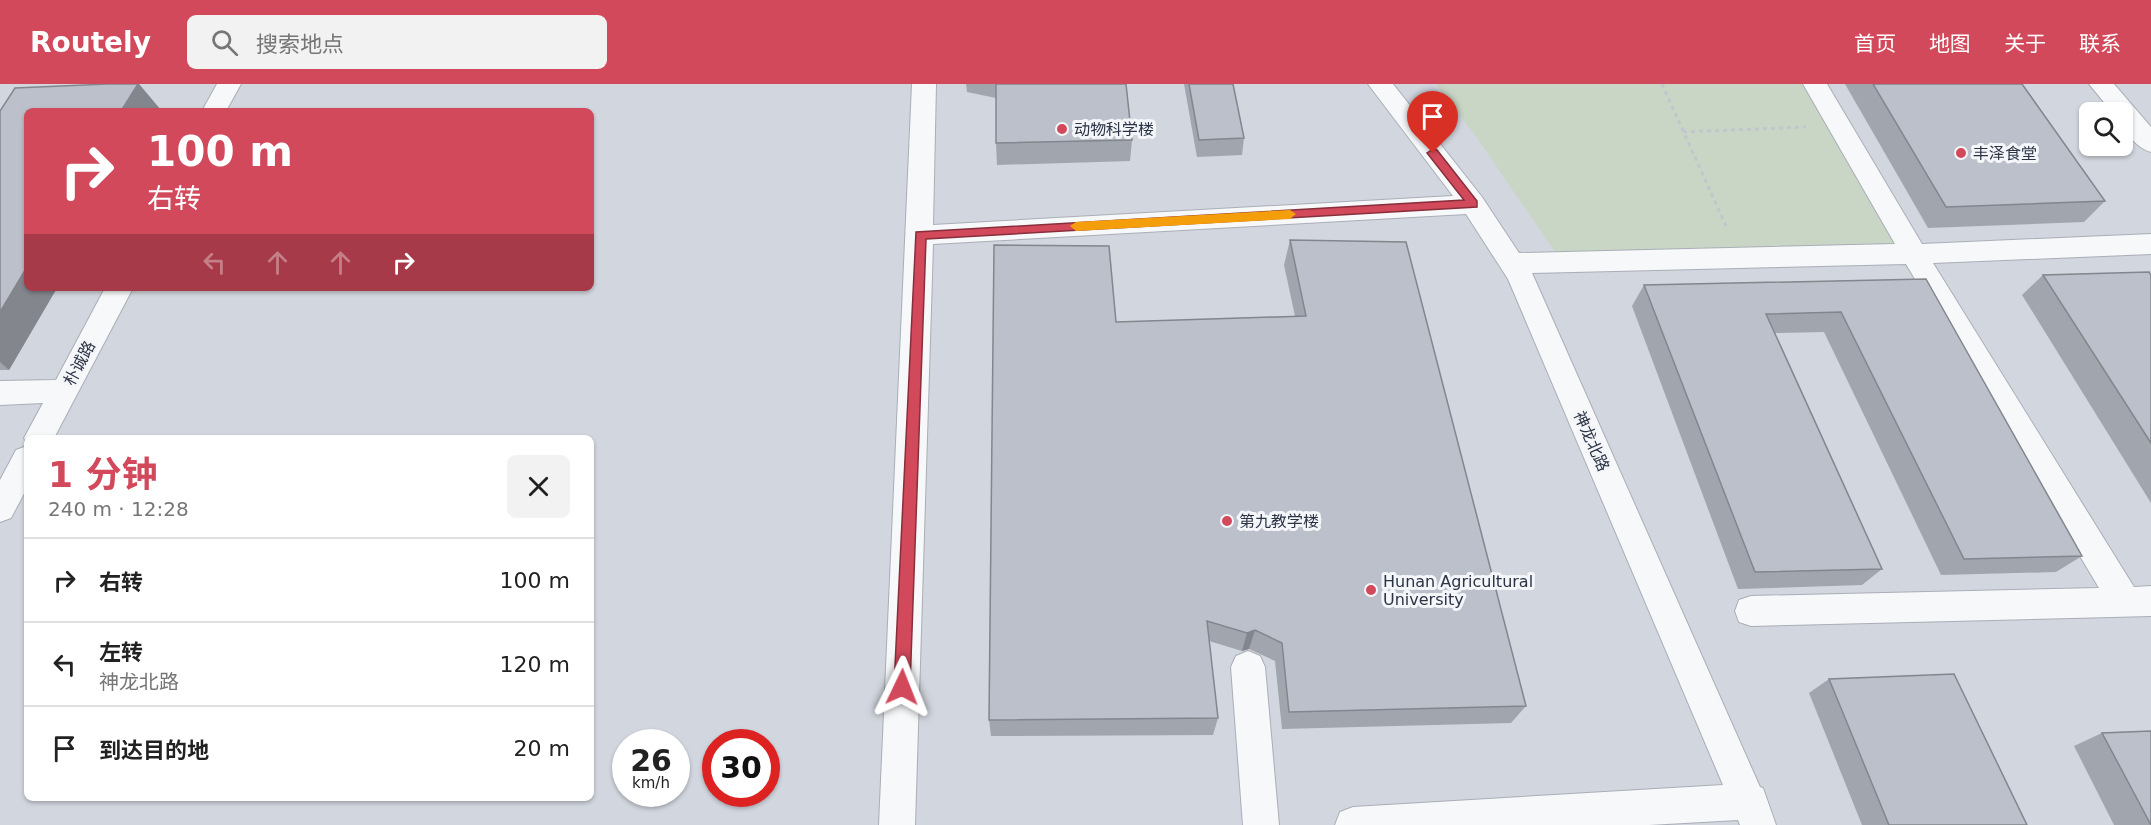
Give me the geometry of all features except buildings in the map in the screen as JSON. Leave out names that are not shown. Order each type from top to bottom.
[{"type":"street","points":[[216,108],[229,84]]},
{"type":"street","points":[[897,825],[924,84]]},
{"type":"street","name":"神龙北路","points":[[1380,84],[1473,204],[1520,276],[1754,813]]},
{"type":"street","points":[[1815,84],[1914,254],[2138,601]]},
{"type":"street","points":[[2101,84],[2149,138]]},
{"type":"street","points":[[920,235],[1473,204]]},
{"type":"street","points":[[1512,263],[1914,254],[2151,244]]},
{"type":"street","name":"朴诚路","points":[[41,435],[117,291]]},
{"type":"street","points":[[0,393],[64,392]]},
{"type":"street","points":[[0,509],[24,465]]},
{"type":"street","points":[[1751,611],[2138,601]]},
{"type":"street","points":[[1248,667],[1262,825]]},
{"type":"street","points":[[1353,825],[1754,813]]},
{"type":"path","points":[[1662,84],[1741,258]]},
{"type":"path","points":[[1683,132],[1840,126]]},
{"type":"shaded area","name":"Hunan Agricultural University","points":[[0,84],[2151,84],[2151,825],[0,825]]},
{"type":"green space","points":[[1436,84],[1815,84],[1914,254],[1562,262],[1477,138]]},
{"type":"slow traffic","points":[[1076,226],[1290,214]]},
{"type":"place","name":"动物科学楼","points":[[1062,129]]},
{"type":"place","name":"丰泽食堂","points":[[1961,153]]},
{"type":"place","name":"第九教学楼","points":[[1227,521]]},
{"type":"place","name":"Hunan Agricultural University","points":[[1371,590]]},
{"type":"route","points":[[902,687],[920,235],[1473,204],[1433,153]]}]
